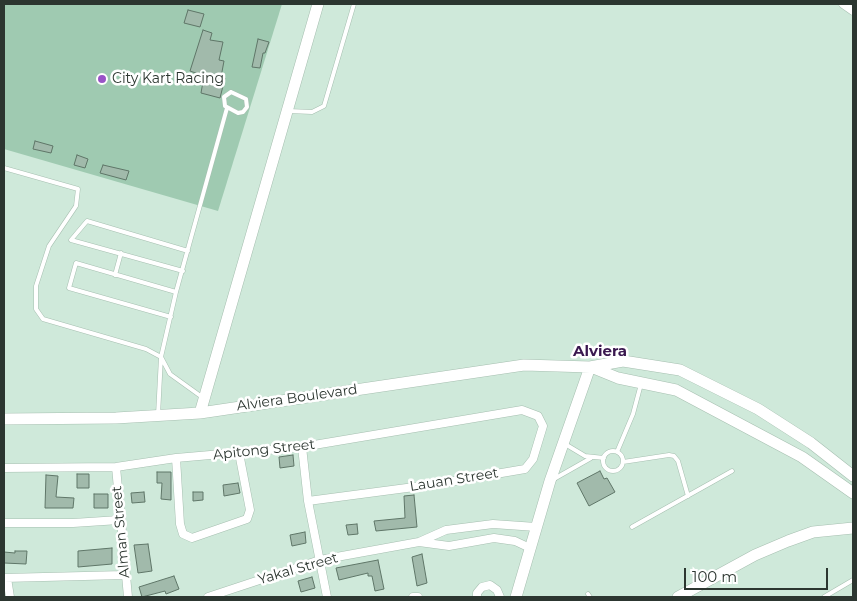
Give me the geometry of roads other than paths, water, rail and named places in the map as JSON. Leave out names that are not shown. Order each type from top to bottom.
[{"type":"street","points":[[200,412],[318,4]]},
{"type":"street","points":[[843,4],[853,11]]},
{"type":"street","points":[[590,366],[623,361],[680,370],[758,409],[811,443],[853,476]]},
{"type":"street","name":"Alviera Boulevard","points":[[4,419],[200,412],[524,365],[590,366]]},
{"type":"street","points":[[590,366],[618,378],[676,390],[802,457],[853,493]]},
{"type":"street","points":[[516,597],[550,481],[590,366]]},
{"type":"street","name":"Apitong Street","points":[[4,468],[116,468],[176,458],[302,447],[522,410]]},
{"type":"street","name":"Lauan Street","points":[[308,501],[438,484],[525,469],[533,459],[543,426],[538,416],[522,410]]},
{"type":"street","points":[[302,447],[308,501],[327,597]]},
{"type":"street","points":[[176,458],[180,524],[183,534],[192,538],[246,519],[250,510],[239,453]]},
{"type":"street","name":"Alman Street","points":[[116,468],[124,575],[128,597]]},
{"type":"street","points":[[4,523],[73,523],[120,520]]},
{"type":"street","name":"Yakal Street","points":[[208,597],[320,560],[419,542],[446,530],[493,524],[536,527]]},
{"type":"street","points":[[468,528],[470,542]]},
{"type":"street","points":[[678,597],[755,555],[788,541],[813,532],[853,528]]},
{"type":"street","name":"Yakal Street","points":[[419,542],[449,546],[494,538],[515,541],[530,548]]},
{"type":"street","points":[[10,597],[6,578],[124,575]]},
{"type":"street","points":[[477,597],[477,593],[482,586],[490,585],[497,590],[500,597]]},
{"type":"lane","points":[[286,110],[312,112],[324,106],[354,4]]},
{"type":"lane","points":[[158,415],[161,357],[176,292],[227,108],[224,100],[228,93],[242,95],[246,99],[247,107],[243,112],[238,113],[227,108]]},
{"type":"lane","points":[[4,168],[78,190],[76,206],[49,246],[36,286],[36,309],[44,319],[146,349],[161,357],[170,374],[204,398]]},
{"type":"lane","points":[[183,271],[71,240],[87,222],[188,251]]},
{"type":"lane","points":[[116,275],[121,254]]},
{"type":"lane","points":[[171,317],[69,288],[76,263],[176,292]]},
{"type":"lane","points":[[617,452],[632,414],[641,382]]},
{"type":"lane","points":[[563,443],[578,453],[591,458],[604,458],[610,452],[617,452]]},
{"type":"lane","points":[[617,452],[623,462]]},
{"type":"lane","points":[[623,462],[669,455],[674,456],[678,461],[688,496]]},
{"type":"lane","points":[[550,481],[591,458]]},
{"type":"lane","points":[[604,458],[605,466],[611,470],[619,469],[623,462]]},
{"type":"lane","points":[[632,528],[732,471]]},
{"type":"lane","points":[[824,597],[853,580]]},
{"type":"place","name":"City Kart Racing","points":[[102,79]]},
{"type":"district","name":"Alviera","points":[[600,352]]}]
